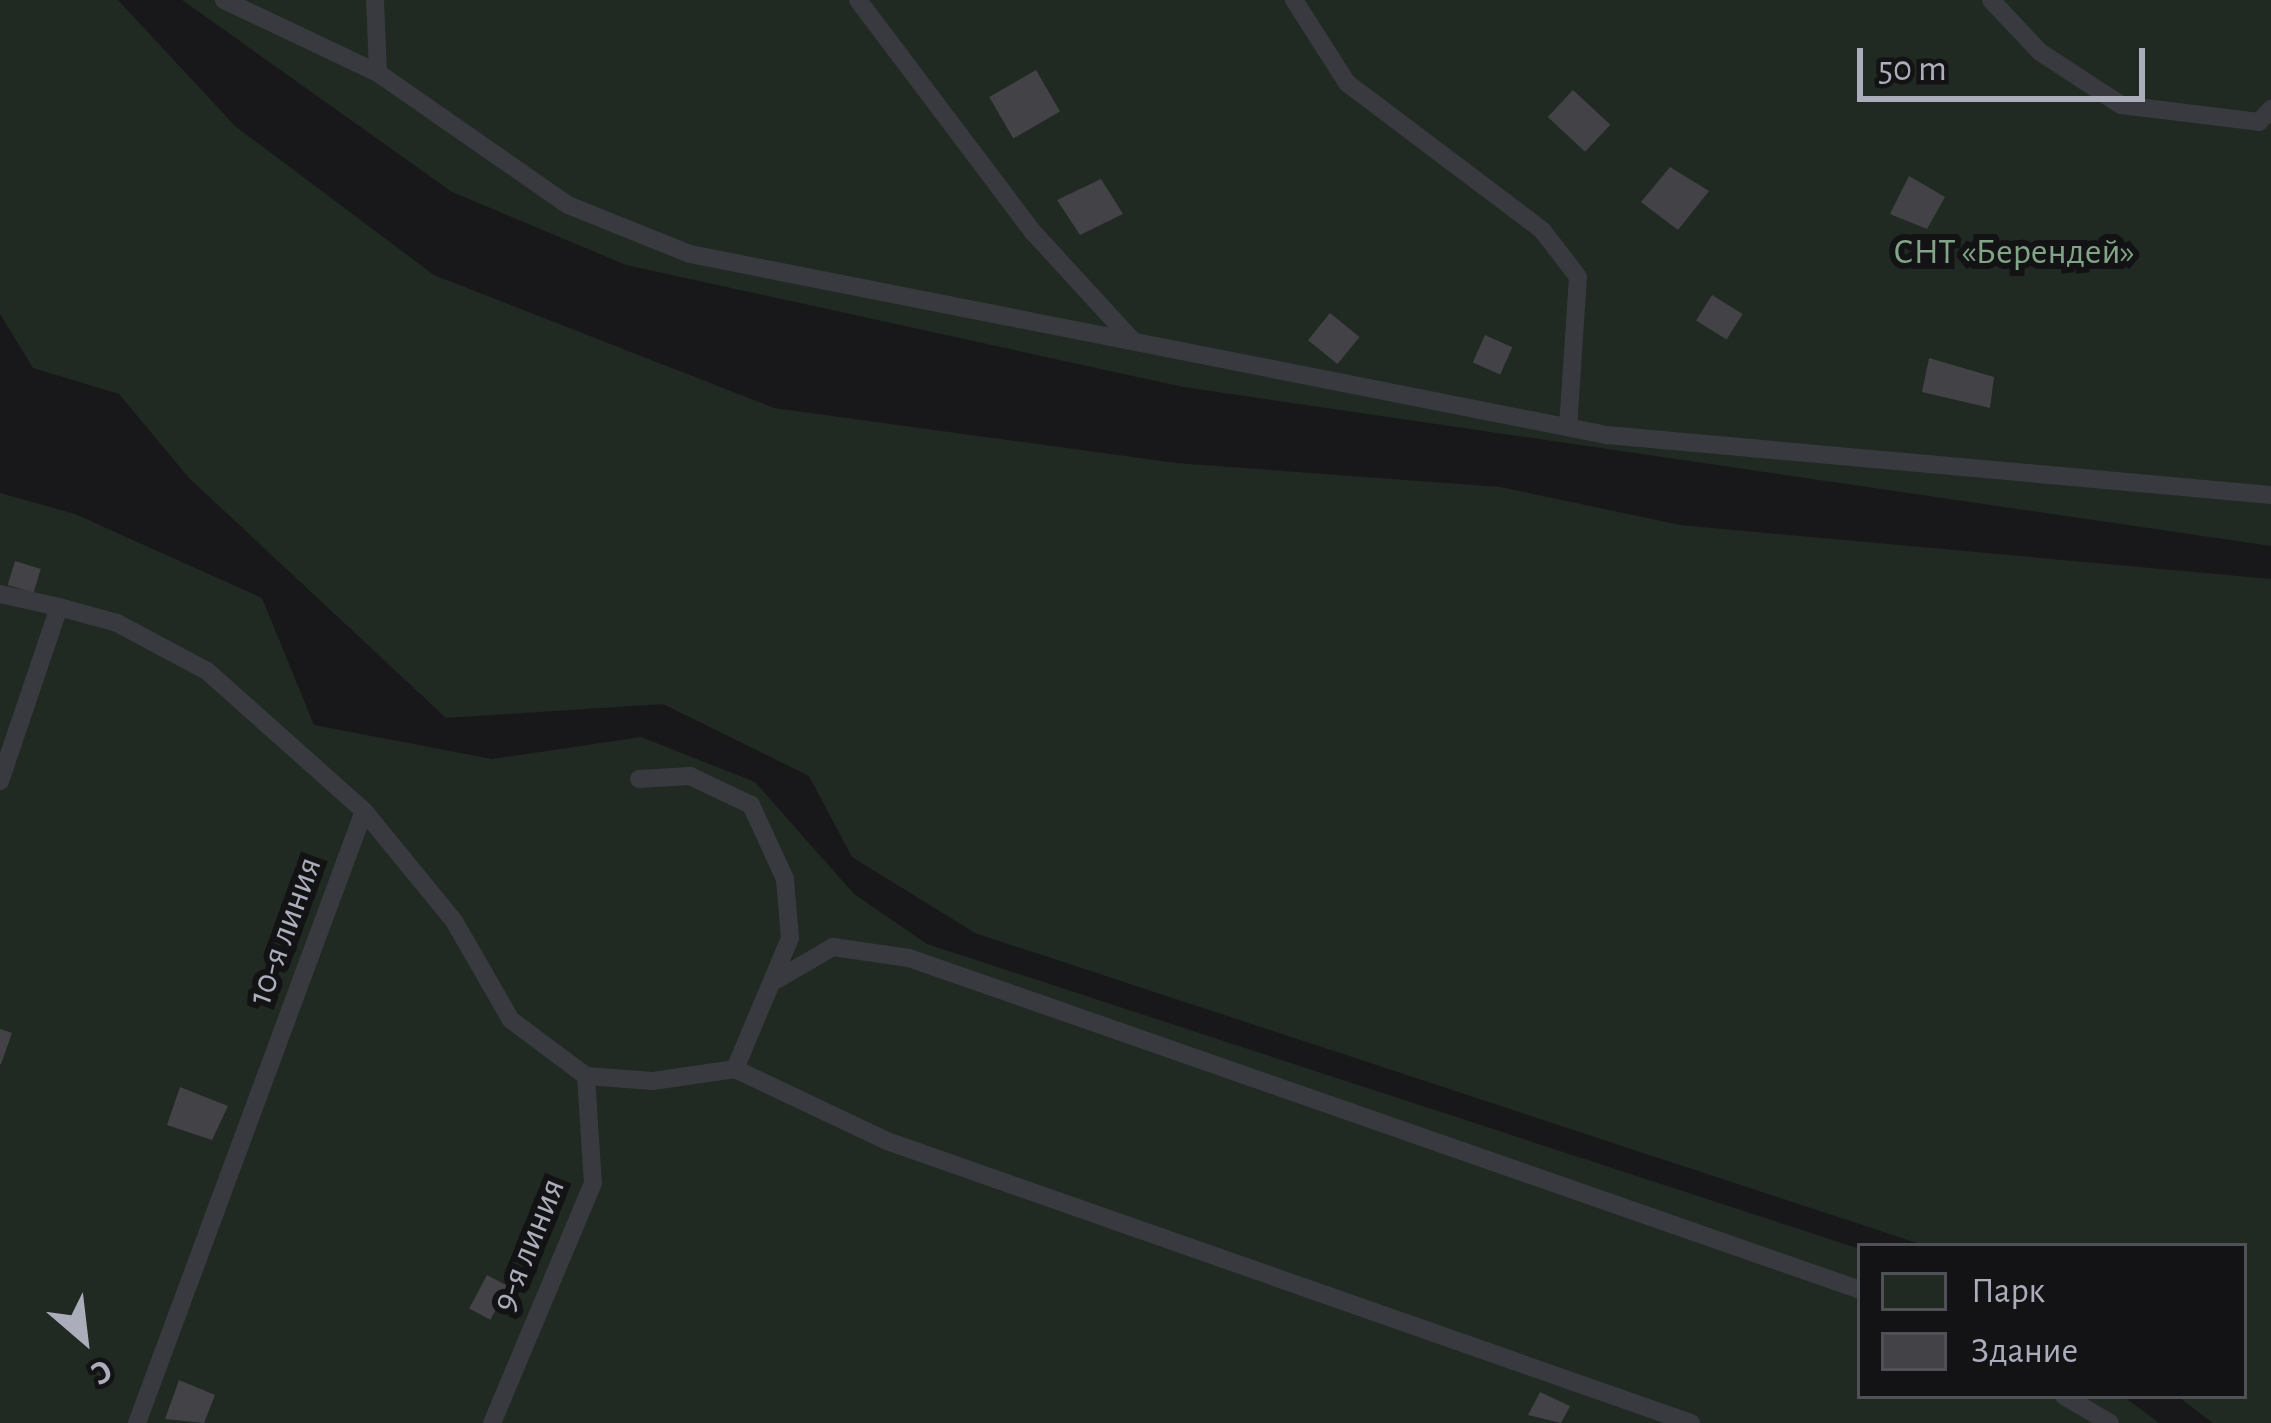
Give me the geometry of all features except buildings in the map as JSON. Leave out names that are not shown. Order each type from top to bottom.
[{"type":"lane","points":[[224,0],[378,73],[568,205],[690,254],[1568,427],[2271,495]]},
{"type":"lane","points":[[375,0],[378,73]]},
{"type":"lane","points":[[858,0],[1033,232],[1131,339]]},
{"type":"lane","points":[[1294,0],[1347,82],[1542,230],[1578,278],[1568,427]]},
{"type":"lane","points":[[1991,0],[2040,52],[2120,105],[2259,122],[2271,109]]},
{"type":"lane","points":[[0,595],[117,623],[207,670],[364,811],[454,921],[512,1020],[586,1076],[653,1082],[735,1069],[887,1141],[1690,1423]]},
{"type":"lane","points":[[0,781],[59,607]]},
{"type":"lane","points":[[639,779],[690,776],[751,805],[785,879],[790,938],[778,979],[735,1069]]},
{"type":"lane","name":"10-я линия","points":[[137,1423],[364,811]]},
{"type":"lane","points":[[778,979],[833,947],[909,958],[1857,1289]]},
{"type":"lane","name":"9-я линия","points":[[492,1423],[593,1183],[586,1076]]},
{"type":"lane","points":[[2069,1399],[2110,1423]]},
{"type":"green space","points":[[0,0],[118,0],[235,126],[434,275],[774,408],[1176,463],[1500,487],[1680,525],[2271,579],[2271,1423],[2213,1423],[2181,1399],[2247,1399],[2247,1243],[1917,1243],[975,933],[852,857],[809,776],[663,704],[446,718],[189,478],[119,394],[33,368],[0,314]]},
{"type":"green space","name":"СНТ «Берендей»","points":[[182,0],[2271,0],[2271,546],[1183,387],[626,265],[452,192]]},
{"type":"green space","points":[[0,493],[75,514],[262,598],[314,725],[492,759],[641,737],[755,782],[854,894],[927,944],[1857,1248],[1857,1399],[2127,1399],[2159,1423],[0,1423]]}]
